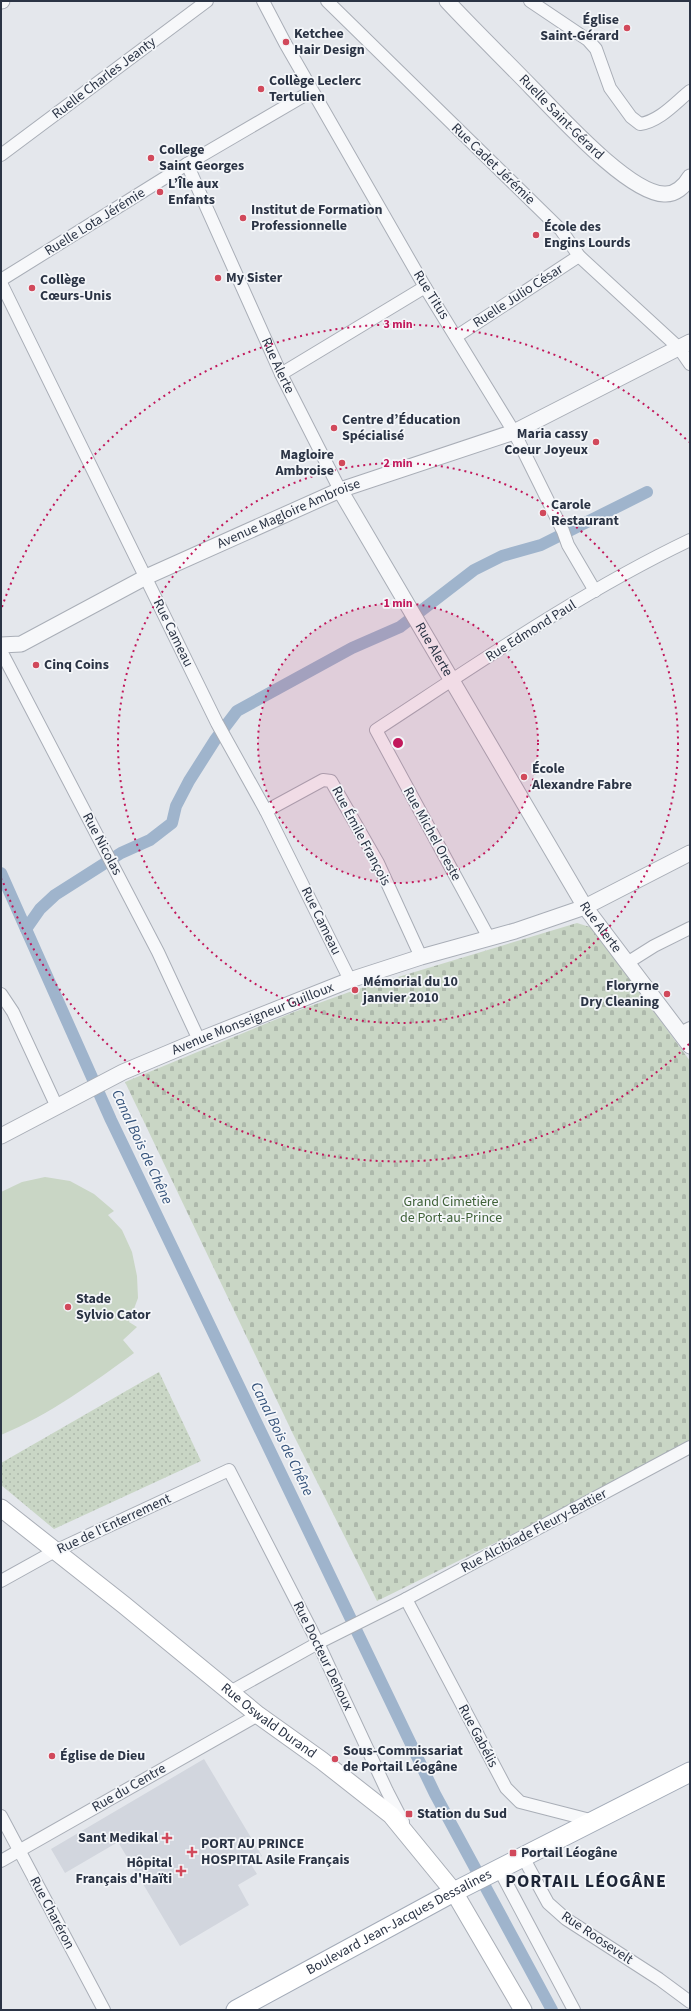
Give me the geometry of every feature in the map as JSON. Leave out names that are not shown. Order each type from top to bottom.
[{"type":"main road","name":"Rue Oswald Durand","points":[[1,1508],[124,1605],[258,1715],[321,1760],[391,1815],[415,1844],[459,1889],[523,2010]]},
{"type":"main road","name":"Boulevard Jean-Jacques Dessalines","points":[[236,2010],[459,1889],[690,1772]]},
{"type":"street","name":"Ruelle Charles Jeanty","points":[[1,155],[207,1]]},
{"type":"street","name":"Rue Titus","points":[[263,1],[312,91],[425,288],[457,336],[514,432],[563,531],[568,545],[595,591]]},
{"type":"street","name":"Rue Cadet Jérémie","points":[[327,1],[561,230],[579,256],[684,345],[690,364]]},
{"type":"street","name":"Ruelle Saint-Gérard","points":[[447,1],[564,122],[610,164],[638,184],[652,192],[664,195],[677,191],[690,177]]},
{"type":"street","points":[[530,1],[588,40],[596,49],[610,88],[631,117],[640,124],[656,119],[690,91]]},
{"type":"street","name":"Ruelle Lota Jérémie","points":[[1,280],[187,164],[312,91]]},
{"type":"street","name":"Rue Alerte","points":[[187,164],[281,374],[340,490],[585,907],[627,963],[685,1030],[690,1046]]},
{"type":"street","name":"Ruelle Julio César","points":[[457,336],[579,256]]},
{"type":"street","name":"Rue Cameau","points":[[1,283],[217,723],[266,811],[350,980]]},
{"type":"street","points":[[281,374],[425,288]]},
{"type":"street","name":"Avenue Magloire Ambroise","points":[[1,645],[21,644],[146,576],[340,490],[514,432],[684,345]]},
{"type":"street","name":"Rue Edmond Paul","points":[[376,730],[595,591],[646,561],[690,540]]},
{"type":"street","name":"Rue Nicolas","points":[[1,651],[158,952],[199,1040]]},
{"type":"street","name":"Rue Michel Oreste","points":[[376,730],[489,938]]},
{"type":"street","name":"Rue Émile François","points":[[266,811],[324,780],[331,781],[378,863],[421,957]]},
{"type":"street","name":"Avenue Monseigneur Guilloux","points":[[1,1136],[123,1072],[199,1040],[350,980],[585,907],[690,853]]},
{"type":"street","points":[[627,963],[654,946],[690,928]]},
{"type":"street","points":[[1,994],[13,1012],[57,1107]]},
{"type":"street","name":"Rue Alcibiade Fleury-Battier","points":[[230,1692],[318,1643],[378,1614],[690,1447]]},
{"type":"street","name":"Rue de l'Enterrement","points":[[1,1581],[55,1551],[229,1470]]},
{"type":"street","name":"Rue Docteur Dehoux","points":[[229,1470],[318,1643],[387,1791],[415,1844]]},
{"type":"street","name":"Rue Gabélis","points":[[406,1599],[506,1788],[520,1802],[594,1821]]},
{"type":"street","name":"Rue du Centre","points":[[1,1861],[258,1715]]},
{"type":"street","name":"Rue Charéron","points":[[1,1816],[104,2010]]},
{"type":"street","name":"Rue Roosevelt","points":[[523,1857],[548,1903],[566,1919],[659,1979],[690,2002]]},
{"type":"street","points":[[498,1870],[574,2010]]},
{"type":"shaded area","name":"PORT AU PRINCE HOSPITAL Asile Français","points":[[204,1759],[262,1856],[250,1863],[257,1874],[238,1885],[249,1905],[180,1946],[118,1842],[65,1873],[51,1849]]},
{"type":"green space","name":"Grand Cimetière de Port-au-Prince","points":[[577,923],[593,928],[690,1061],[690,1443],[643,1470],[377,1601],[293,1434],[125,1082],[294,1012],[355,990]]},
{"type":"green space","name":"Stade Sylvio Cator","points":[[45,1177],[70,1181],[94,1194],[114,1211],[108,1215],[122,1230],[132,1252],[137,1276],[138,1298],[129,1322],[137,1327],[123,1340],[134,1353],[87,1387],[53,1408],[1,1435],[1,1192],[22,1182]]},
{"type":"green space","points":[[159,1372],[201,1461],[54,1529],[1,1485],[1,1463]]},
{"type":"waterway","points":[[26,929],[40,909],[55,895],[121,853],[150,840],[172,823],[176,806],[189,781],[215,740],[237,711],[352,648],[400,627],[474,570],[502,556],[541,545],[647,492]]},
{"type":"waterway","name":"Canal Bois de Chêne","points":[[1,873],[111,1120],[435,1794],[552,2010]]},
{"type":"place","name":"Église Saint-Gérard","points":[[627,28]]},
{"type":"place","name":"Ketchee Hair Design","points":[[286,42]]},
{"type":"place","name":"Collège Leclerc Tertulien","points":[[261,89]]},
{"type":"place","name":"College Saint Georges","points":[[151,158]]},
{"type":"place","name":"L’Île aux Enfants","points":[[160,192]]},
{"type":"place","name":"Institut de Formation Professionnelle","points":[[243,218]]},
{"type":"place","name":"École des Engins Lourds","points":[[536,235]]},
{"type":"place","name":"My Sister","points":[[218,278]]},
{"type":"place","name":"Collège Cœurs-Unis","points":[[32,288]]},
{"type":"place","name":"Centre d’Éducation Spécialisé","points":[[334,428]]},
{"type":"place","name":"Maria cassy Coeur Joyeux","points":[[596,442]]},
{"type":"place","name":"Magloire Ambroise","points":[[342,463]]},
{"type":"place","name":"Carole Restaurant","points":[[543,513]]},
{"type":"place","name":"Cinq Coins","points":[[36,665]]},
{"type":"place","name":"École Alexandre Fabre","points":[[524,777]]},
{"type":"place","name":"Mémorial du 10 janvier 2010","points":[[355,990]]},
{"type":"place","name":"Floryrne Dry Cleaning","points":[[667,994]]},
{"type":"place","name":"Stade Sylvio Cator","points":[[68,1307]]},
{"type":"place","name":"Église de Dieu","points":[[52,1756]]},
{"type":"place","name":"Sous-Commissariat de Portail Léogâne","points":[[335,1759]]},
{"type":"place","name":"Station du Sud","points":[[409,1814]]},
{"type":"place","name":"Sant Medikal","points":[[167,1838]]},
{"type":"place","name":"PORT AU PRINCE HOSPITAL Asile Français","points":[[192,1852]]},
{"type":"place","name":"Portail Léogâne","points":[[513,1853]]},
{"type":"place","name":"Hôpital Français d'Haïti","points":[[181,1871]]},
{"type":"district","name":"PORTAIL LÉOGÂNE","points":[[586,1881]]}]
